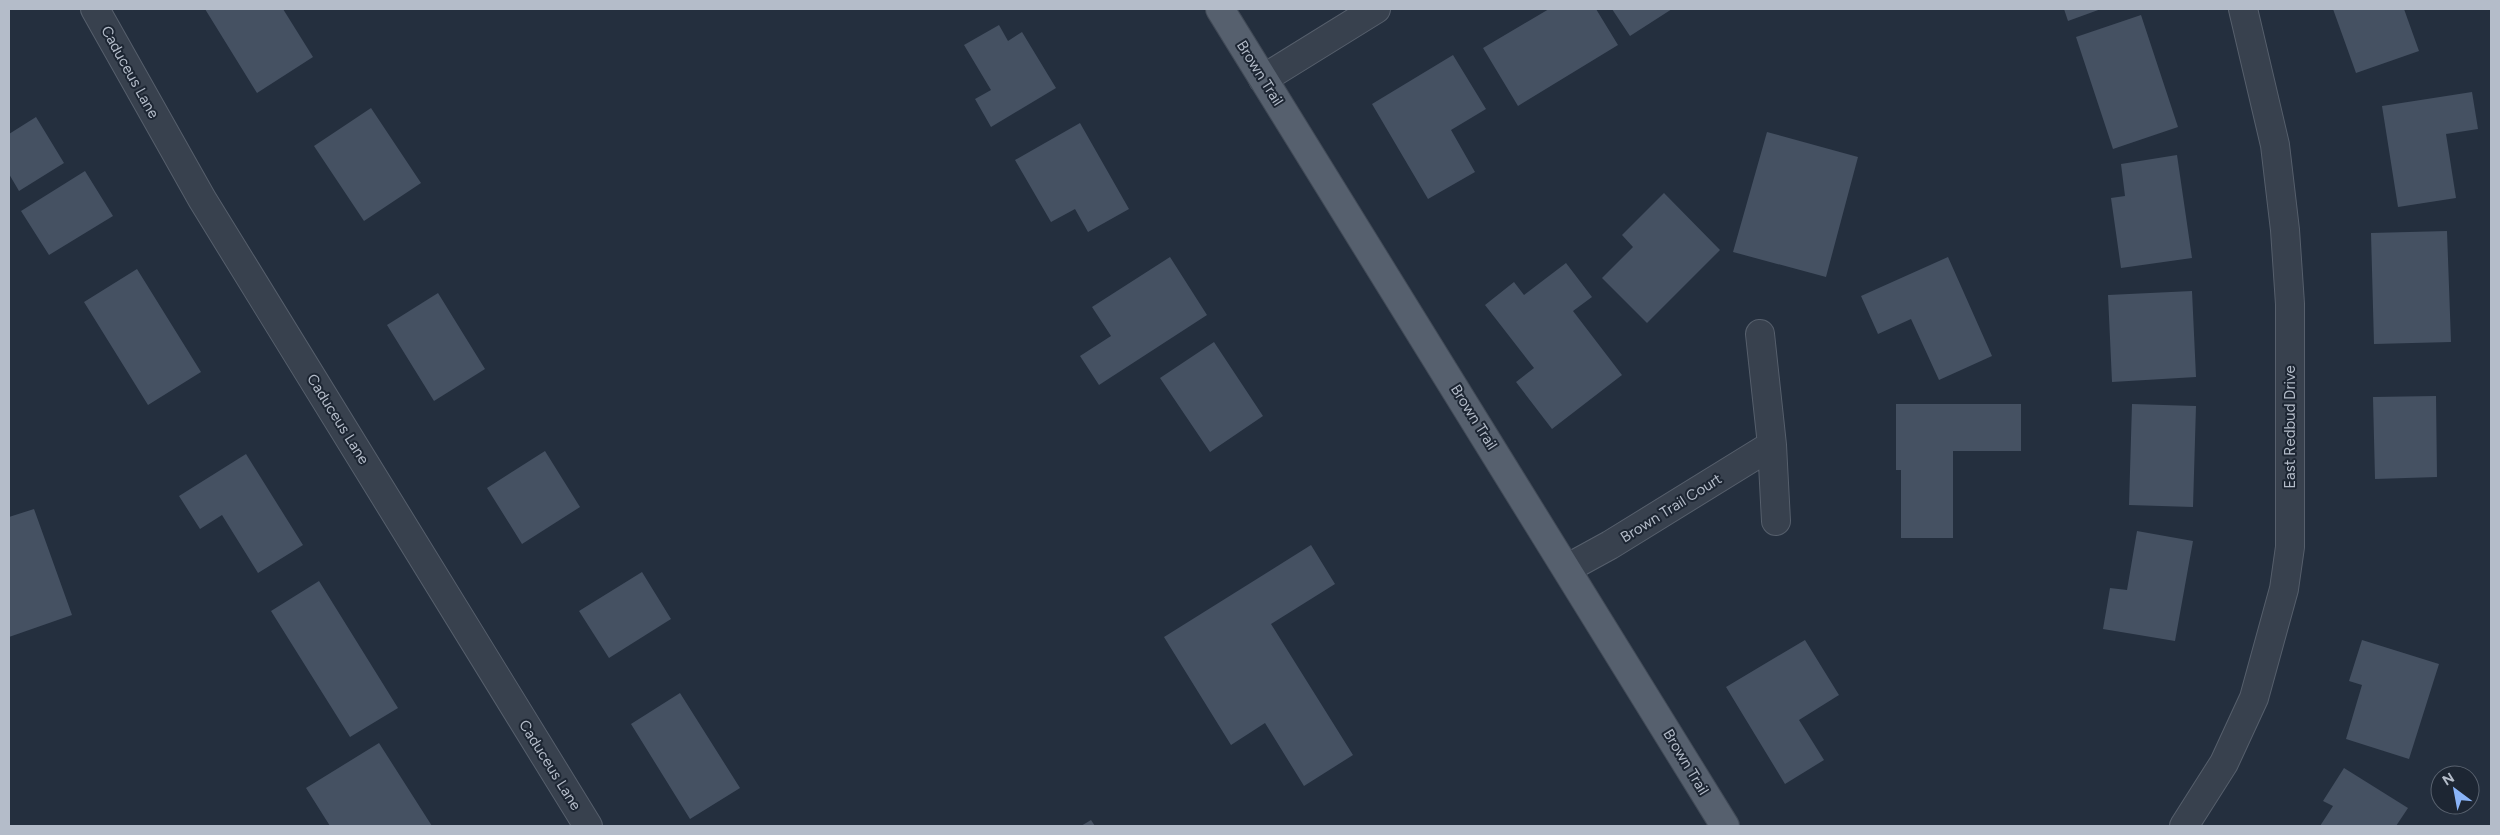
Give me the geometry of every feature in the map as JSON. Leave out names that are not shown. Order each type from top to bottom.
[{"type":"main road","name":"Brown Trail","points":[[1220,9],[1568,568],[1725,826]]},
{"type":"street","name":"Caduceus Lane","points":[[95,9],[202,199],[588,826]]},
{"type":"street","points":[[1263,79],[1376,9]]},
{"type":"street","name":"East Redbud Drive","points":[[2184,826],[2224,763],[2254,698],[2284,589],[2290,547],[2290,304],[2285,230],[2275,145],[2260,72],[2243,9]]},
{"type":"street","points":[[1760,334],[1772,445],[1776,521]]},
{"type":"street","name":"Brown Trail Court","points":[[1568,568],[1610,545],[1772,445]]},
{"type":"building","points":[[205,9],[283,9],[313,57],[257,93]]},
{"type":"building","points":[[1549,9],[1596,9],[1618,45],[1518,106],[1483,48]]},
{"type":"building","points":[[1612,9],[1672,9],[1630,36]]},
{"type":"building","points":[[2064,9],[2101,9],[2068,21]]},
{"type":"building","points":[[2333,9],[2404,9],[2419,51],[2356,73]]},
{"type":"building","points":[[2141,15],[2178,127],[2113,149],[2076,37]]},
{"type":"building","points":[[999,25],[1008,41],[1022,32],[1056,88],[991,127],[975,99],[991,90],[964,45]]},
{"type":"building","points":[[1453,55],[1486,109],[1451,130],[1475,172],[1428,199],[1372,104]]},
{"type":"building","points":[[2472,92],[2478,129],[2446,134],[2456,198],[2398,207],[2382,106]]},
{"type":"building","points":[[371,108],[421,183],[364,221],[314,146]]},
{"type":"building","points":[[36,117],[64,163],[19,191],[9,174],[9,134]]},
{"type":"building","points":[[1080,123],[1129,209],[1088,232],[1075,209],[1051,222],[1015,160]]},
{"type":"building","points":[[1767,132],[1858,157],[1826,277],[1733,252]]},
{"type":"building","points":[[2177,155],[2192,258],[2121,268],[2111,198],[2125,196],[2121,164]]},
{"type":"building","points":[[85,171],[113,216],[49,255],[21,211]]},
{"type":"building","points":[[1664,193],[1720,250],[1647,323],[1602,278],[1633,247],[1622,235]]},
{"type":"building","points":[[2447,231],[2451,342],[2374,344],[2371,233]]},
{"type":"building","points":[[1170,257],[1207,315],[1099,385],[1080,356],[1111,336],[1092,307]]},
{"type":"building","points":[[1948,257],[1992,356],[1939,380],[1911,319],[1878,334],[1861,296]]},
{"type":"building","points":[[1566,263],[1592,297],[1573,311],[1622,375],[1552,429],[1516,382],[1534,368],[1485,305],[1514,282],[1524,295]]},
{"type":"building","points":[[137,269],[201,372],[148,405],[84,302]]},
{"type":"building","points":[[2192,291],[2196,377],[2112,382],[2108,295]]},
{"type":"building","points":[[438,293],[485,369],[434,401],[387,325]]},
{"type":"building","points":[[1214,342],[1263,416],[1210,452],[1160,378]]},
{"type":"building","points":[[2436,396],[2437,477],[2375,479],[2373,397]]},
{"type":"building","points":[[1896,404],[2021,404],[2021,451],[1953,451],[1953,538],[1901,538],[1901,470],[1896,470]]},
{"type":"building","points":[[2132,404],[2196,406],[2193,507],[2129,505]]},
{"type":"building","points":[[545,451],[580,507],[522,544],[487,488]]},
{"type":"building","points":[[246,454],[303,545],[258,573],[222,515],[200,529],[179,496]]},
{"type":"building","points":[[34,509],[72,615],[9,637],[9,517]]},
{"type":"building","points":[[2137,531],[2193,541],[2175,641],[2103,629],[2110,588],[2127,590]]},
{"type":"building","points":[[1311,545],[1335,584],[1271,624],[1353,755],[1304,786],[1265,723],[1231,745],[1164,637]]},
{"type":"building","points":[[642,572],[671,619],[609,658],[579,611]]},
{"type":"building","points":[[319,581],[398,708],[350,737],[271,611]]},
{"type":"building","points":[[1805,640],[1839,695],[1799,720],[1824,760],[1785,784],[1726,687]]},
{"type":"building","points":[[2362,640],[2439,664],[2409,759],[2346,739],[2362,685],[2349,681]]},
{"type":"building","points":[[680,693],[740,788],[690,819],[631,724]]},
{"type":"building","points":[[379,743],[432,826],[330,826],[306,788]]},
{"type":"building","points":[[2344,768],[2408,808],[2396,826],[2320,826],[2333,806],[2323,801]]},
{"type":"building","points":[[1091,820],[1095,826],[1081,826]]}]
